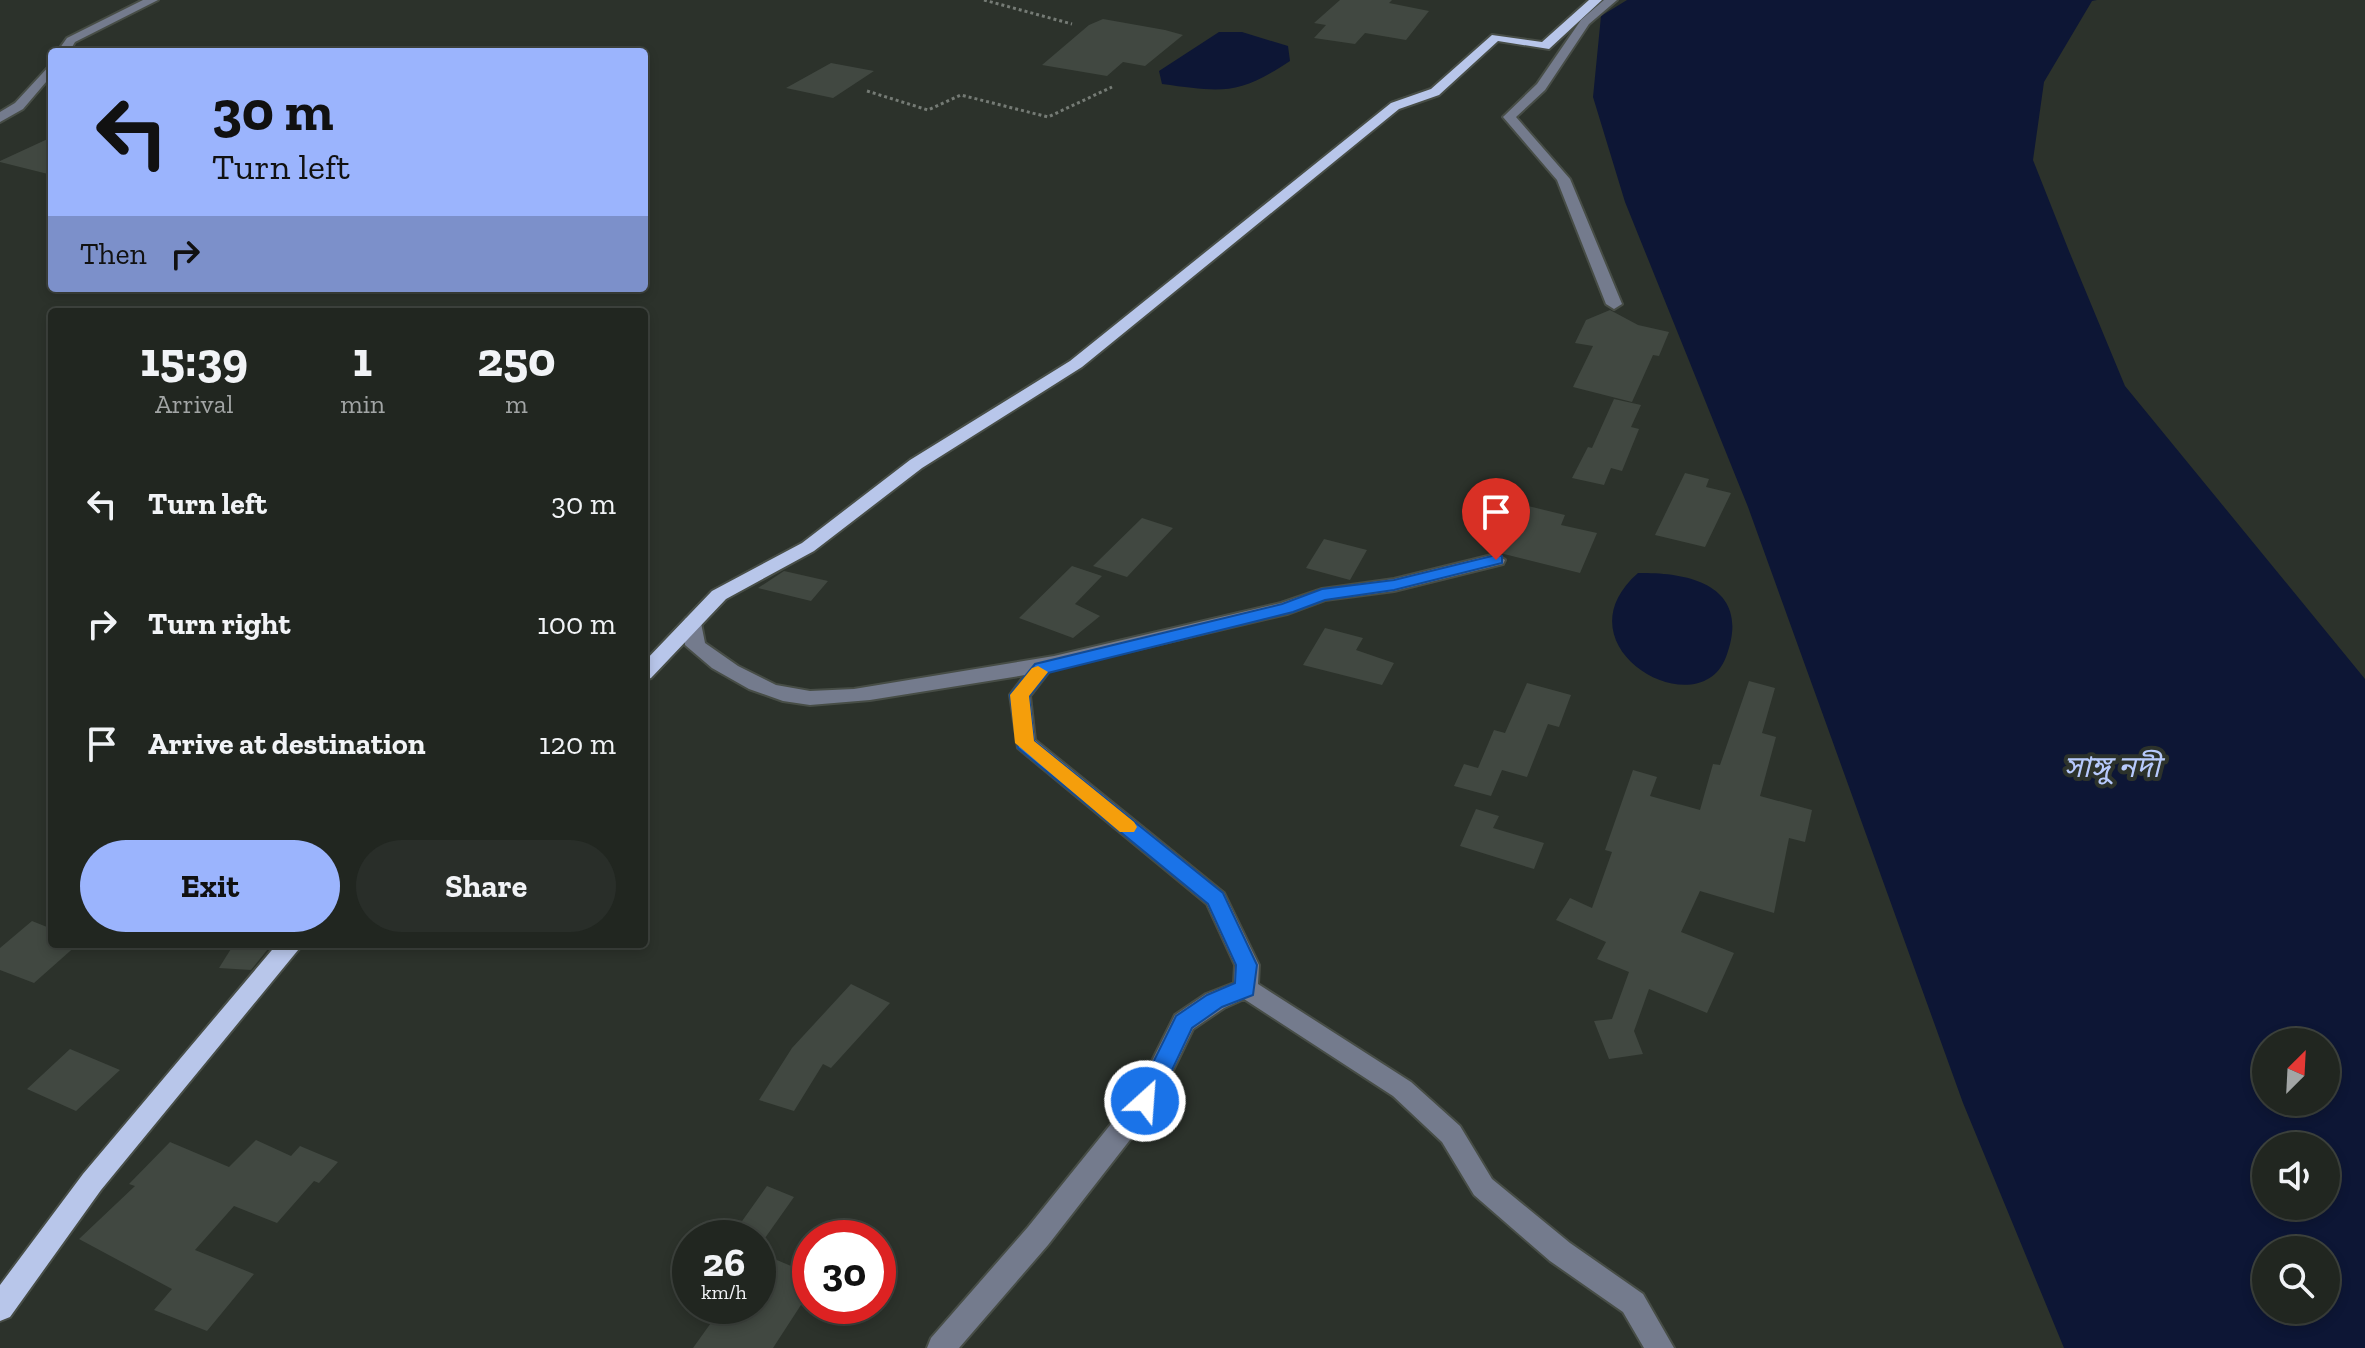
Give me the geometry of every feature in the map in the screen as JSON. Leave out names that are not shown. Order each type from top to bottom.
[{"type":"main road","points":[[648,669],[719,595],[808,547],[916,464],[1076,364],[1395,106],[1435,92],[1496,37],[1545,46],[1596,0]]},
{"type":"main road","points":[[0,1308],[92,1182],[288,948]]},
{"type":"street","points":[[66,48],[71,40],[152,0]]},
{"type":"street","points":[[1611,0],[1585,22],[1541,87],[1509,117],[1563,179],[1614,304]]},
{"type":"street","points":[[0,118],[19,106],[48,72]]},
{"type":"street","points":[[693,622],[695,645],[714,661],[763,689],[802,698],[878,692],[1041,668],[1287,608],[1322,595],[1394,585],[1496,560]]},
{"type":"street","points":[[1041,668],[1020,695],[1025,743],[1216,899],[1247,965],[1246,988]]},
{"type":"street","points":[[941,1348],[1038,1236],[1145,1101],[1184,1022],[1215,1001],[1246,988]]},
{"type":"street","points":[[1246,988],[1402,1089],[1451,1134],[1483,1187],[1560,1252],[1633,1303],[1660,1348]]},
{"type":"path","points":[[984,0],[1072,24]]},
{"type":"path","points":[[867,91],[928,110],[961,95],[1048,117],[1112,87]]},
{"type":"water","name":"সাঙ্গু নদী","points":[[1627,0],[2097,0],[2092,1],[2044,82],[2033,160],[2125,386],[2365,679],[2365,1348],[2064,1348],[1963,1103],[1748,507],[1625,202],[1593,97],[1601,16]]},
{"type":"water","points":[[1219,32],[1242,32],[1288,46],[1290,61],[1256,80],[1229,89],[1162,84],[1159,71]]},
{"type":"water","points":[[1638,573],[1659,573],[1697,581],[1713,589],[1724,600],[1731,615],[1732,634],[1726,657],[1711,677],[1689,685],[1664,682],[1640,670],[1622,651],[1613,627],[1617,601]]},
{"type":"building","points":[[1340,0],[1392,0],[1389,3],[1429,11],[1406,40],[1365,33],[1355,44],[1314,38],[1326,25],[1314,23]]},
{"type":"building","points":[[1103,19],[1183,35],[1145,66],[1123,62],[1107,76],[1042,65],[1089,25]]},
{"type":"building","points":[[831,63],[874,71],[833,98],[786,88]]},
{"type":"building","points":[[48,139],[48,174],[0,161]]},
{"type":"building","points":[[1610,310],[1638,325],[1669,332],[1659,356],[1653,355],[1632,402],[1573,387],[1593,346],[1575,343],[1586,320]]},
{"type":"building","points":[[1614,399],[1641,405],[1631,427],[1639,429],[1622,471],[1611,468],[1604,485],[1572,478],[1588,447],[1592,448]]},
{"type":"building","points":[[1685,473],[1709,479],[1706,487],[1731,493],[1705,547],[1655,535]]},
{"type":"building","points":[[1491,497],[1565,515],[1561,525],[1597,533],[1580,573],[1500,553],[1513,526],[1480,518]]},
{"type":"building","points":[[1142,518],[1173,528],[1127,577],[1093,566]]},
{"type":"building","points":[[1324,539],[1367,550],[1350,580],[1306,568]]},
{"type":"building","points":[[1072,566],[1102,576],[1075,604],[1100,616],[1073,638],[1019,618]]},
{"type":"building","points":[[784,571],[828,581],[811,601],[758,588]]},
{"type":"building","points":[[1325,628],[1363,638],[1356,650],[1394,663],[1382,685],[1303,665]]},
{"type":"building","points":[[1749,681],[1775,688],[1762,733],[1776,737],[1760,796],[1812,810],[1805,842],[1789,838],[1774,913],[1700,891],[1681,932],[1734,953],[1707,1013],[1649,989],[1634,1031],[1643,1054],[1609,1059],[1594,1021],[1612,1019],[1629,972],[1597,959],[1606,942],[1556,920],[1570,898],[1592,908],[1612,852],[1605,850],[1633,770],[1657,777],[1650,796],[1700,810],[1713,764],[1720,765]]},
{"type":"building","points":[[1527,683],[1571,695],[1559,727],[1548,724],[1527,777],[1502,770],[1491,796],[1454,786],[1464,764],[1478,768],[1494,730],[1505,733]]},
{"type":"building","points":[[1476,809],[1499,816],[1493,828],[1544,843],[1534,869],[1460,846]]},
{"type":"building","points":[[32,921],[48,927],[48,948],[73,948],[34,983],[0,970],[0,948]]},
{"type":"building","points":[[232,948],[269,948],[251,970],[219,968]]},
{"type":"building","points":[[851,984],[890,1003],[831,1068],[823,1064],[794,1111],[759,1100],[792,1048]]},
{"type":"building","points":[[70,1049],[120,1070],[76,1111],[27,1089]]},
{"type":"building","points":[[256,1140],[291,1156],[300,1146],[338,1162],[319,1183],[314,1181],[277,1223],[234,1206],[195,1250],[254,1274],[207,1331],[154,1310],[172,1289],[79,1239],[135,1186],[129,1184],[170,1142],[229,1167]]},
{"type":"building","points":[[767,1186],[794,1197],[776,1222],[776,1220],[743,1220]]},
{"type":"building","points":[[776,1260],[792,1266],[792,1319],[773,1348],[693,1348],[710,1324],[776,1324]]},
{"type":"slow traffic","points":[[1038,672],[1020,695],[1025,743],[1127,827]]},
{"type":"route","points":[[1145,1101],[1184,1022],[1215,1001],[1246,988],[1247,965],[1216,899],[1025,743],[1020,695],[1041,668],[1287,608],[1322,595],[1394,585],[1496,560]]}]
